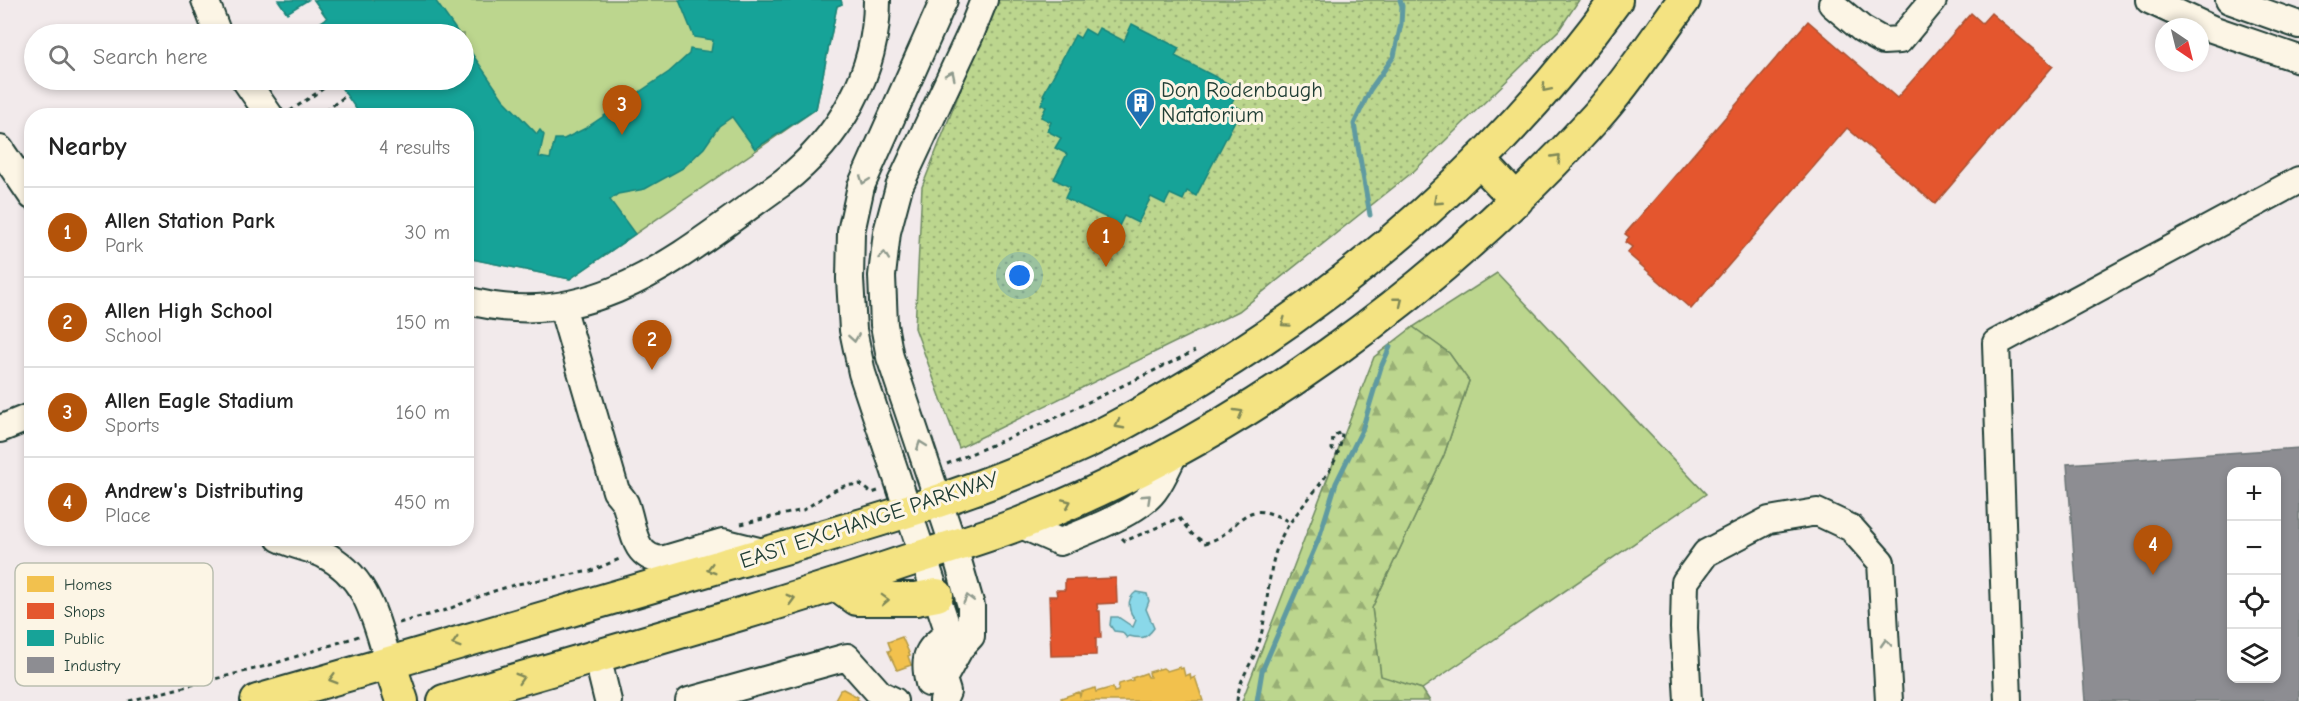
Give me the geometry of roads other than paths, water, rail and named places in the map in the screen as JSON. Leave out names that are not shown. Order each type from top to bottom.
[{"type":"main road","name":"EAST EXCHANGE PARKWAY","points":[[257,701],[908,511],[1046,461],[1080,445],[1211,372],[1286,322],[1409,227],[1527,111],[1563,69],[1616,0]]},
{"type":"main road","points":[[444,701],[838,585],[954,547],[1019,524],[1113,482],[1176,450],[1268,396],[1358,333],[1434,272],[1517,200],[1598,115],[1684,0]]},
{"type":"main road","points":[[1479,160],[1517,200]]},
{"type":"main road","points":[[838,585],[857,599],[916,599],[936,595]]},
{"type":"main road","points":[[389,663],[402,701]]},
{"type":"street","points":[[205,0],[214,24]]},
{"type":"street","points":[[474,301],[511,307],[562,306],[612,292],[658,269],[782,183],[810,160],[838,126],[860,86],[873,44],[877,0]]},
{"type":"street","points":[[934,691],[955,640],[936,595],[862,373],[855,344],[850,298],[851,243],[855,209],[864,179],[944,0]]},
{"type":"street","points":[[955,640],[971,636],[971,606],[954,547],[890,357],[882,300],[883,262],[890,218],[904,174],[970,35],[984,0]]},
{"type":"street","points":[[1832,1],[1862,29],[1883,41],[1900,40],[1934,0]]},
{"type":"street","points":[[2149,0],[2222,33],[2299,59]]},
{"type":"street","points":[[2229,0],[2299,25]]},
{"type":"street","points":[[255,90],[273,108]]},
{"type":"street","points":[[887,127],[919,142]]},
{"type":"street","points":[[0,149],[24,184]]},
{"type":"street","points":[[2008,701],[1996,342],[2299,180]]},
{"type":"street","points":[[562,306],[616,491],[624,502],[637,544],[643,552],[654,560],[662,560],[723,542],[767,553]]},
{"type":"street","points":[[0,429],[24,419]]},
{"type":"street","points":[[1688,701],[1684,628],[1685,582],[1706,553],[1769,520],[1817,512],[1851,528],[1881,562],[1889,701]]},
{"type":"street","points":[[300,546],[322,554],[347,572],[367,597],[389,663]]},
{"type":"street","points":[[597,656],[608,701]]},
{"type":"street","points":[[689,701],[847,657],[880,694],[894,701]]},
{"type":"water","points":[[1136,592],[1147,594],[1149,601],[1146,609],[1154,628],[1143,637],[1129,636],[1127,638],[1122,632],[1114,631],[1110,625],[1111,617],[1118,617],[1133,627],[1136,620],[1129,602]]},
{"type":"waterway","points":[[1370,215],[1354,124],[1370,90],[1394,56],[1401,24],[1400,0]]},
{"type":"waterway","points":[[1257,701],[1262,671],[1319,538],[1336,483],[1362,430],[1381,367],[1390,347]]},
{"type":"place","name":"Don Rodenbaugh Natatorium","points":[[1140,128]]},
{"type":"place","name":"Allen Eagle Stadium","points":[[622,135]]},
{"type":"place","name":"Allen Station Park","points":[[1106,267]]},
{"type":"place","name":"Allen High School","points":[[652,370]]},
{"type":"place","name":"Andrew's Distributing","points":[[2153,575]]}]
